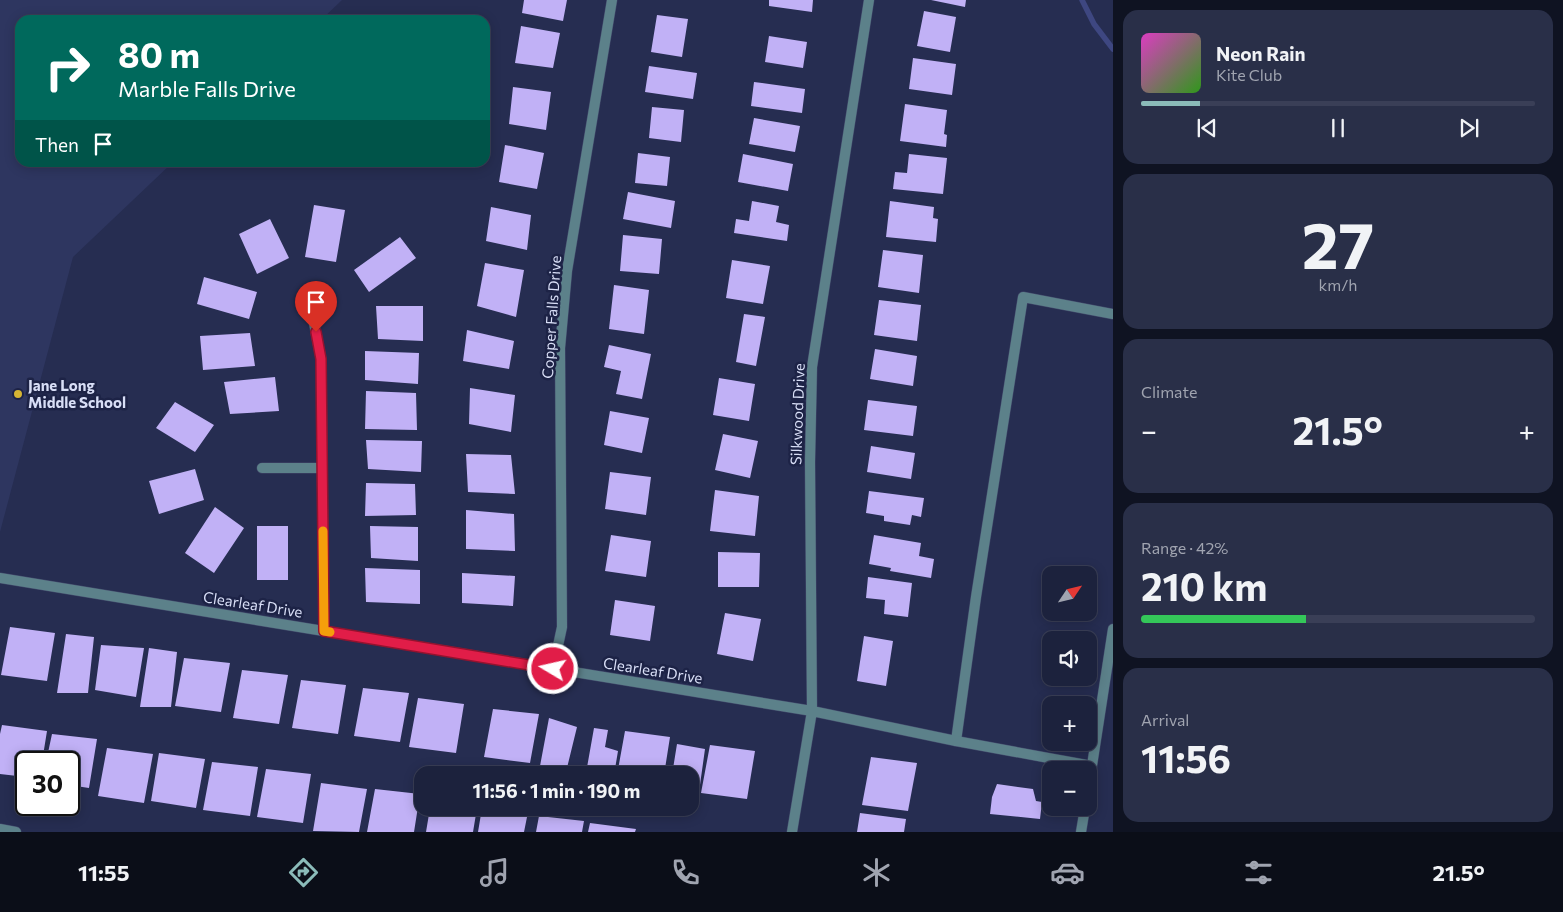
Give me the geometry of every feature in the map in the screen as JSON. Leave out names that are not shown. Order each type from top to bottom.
[{"type":"street","name":"Copper Falls Drive","points":[[553,669],[562,627],[560,348],[567,271],[612,0]]},
{"type":"street","name":"Silkwood Drive","points":[[792,832],[812,711],[810,462],[812,367],[869,0]]},
{"type":"street","points":[[956,741],[976,597],[1023,298],[1113,314]]},
{"type":"street","points":[[313,318],[321,359],[324,631]]},
{"type":"street","points":[[262,468],[322,468]]},
{"type":"street","name":"Clearleaf Drive","points":[[0,578],[812,711],[1065,761]]},
{"type":"street","points":[[1093,761],[1113,629]]},
{"type":"street","points":[[1082,832],[1084,816]]},
{"type":"street","points":[[0,829],[16,832]]},
{"type":"shaded area","name":"Jane Long Middle School","points":[[0,0],[342,0],[326,15],[15,15],[15,167],[168,167],[73,257],[0,532]]},
{"type":"building","points":[[524,0],[567,0],[563,21],[522,13]]},
{"type":"building","points":[[769,0],[813,0],[812,12],[769,6]]},
{"type":"building","points":[[931,0],[966,0],[965,7]]},
{"type":"building","points":[[924,11],[956,17],[950,52],[917,46]]},
{"type":"building","points":[[657,15],[688,19],[682,57],[651,52]]},
{"type":"building","points":[[521,26],[560,33],[553,68],[515,63]]},
{"type":"building","points":[[769,36],[807,42],[803,68],[765,62]]},
{"type":"building","points":[[913,58],[956,64],[952,95],[909,89]]},
{"type":"building","points":[[649,66],[697,73],[693,99],[645,92]]},
{"type":"building","points":[[754,82],[805,89],[802,113],[751,106]]},
{"type":"building","points":[[513,87],[551,92],[546,130],[509,124]]},
{"type":"building","points":[[905,104],[947,110],[944,134],[947,135],[946,147],[900,141]]},
{"type":"building","points":[[652,107],[684,110],[681,142],[649,138]]},
{"type":"building","points":[[754,118],[800,126],[795,152],[749,144]]},
{"type":"building","points":[[505,145],[544,153],[537,189],[499,182]]},
{"type":"building","points":[[638,153],[670,157],[667,186],[635,183]]},
{"type":"building","points":[[743,154],[793,164],[788,191],[738,182]]},
{"type":"building","points":[[909,154],[947,158],[943,194],[893,189],[895,172],[907,173]]},
{"type":"building","points":[[628,192],[675,201],[671,228],[623,219]]},
{"type":"building","points":[[752,201],[779,206],[776,222],[789,225],[787,241],[734,233],[736,219],[749,221]]},
{"type":"building","points":[[890,201],[934,207],[933,218],[938,219],[936,242],[886,237]]},
{"type":"building","points":[[314,205],[345,210],[336,262],[305,257]]},
{"type":"building","points":[[491,207],[531,215],[527,250],[486,241]]},
{"type":"building","points":[[270,219],[289,258],[257,274],[239,234]]},
{"type":"building","points":[[623,235],[662,239],[659,274],[620,271]]},
{"type":"building","points":[[400,237],[416,258],[369,292],[354,270]]},
{"type":"building","points":[[883,250],[923,255],[919,293],[878,287]]},
{"type":"building","points":[[732,260],[770,266],[763,304],[726,298]]},
{"type":"building","points":[[485,263],[524,270],[516,317],[477,306]]},
{"type":"building","points":[[204,277],[257,292],[249,319],[197,304]]},
{"type":"building","points":[[614,285],[649,290],[644,334],[609,329]]},
{"type":"building","points":[[879,300],[921,305],[917,341],[874,335]]},
{"type":"building","points":[[376,306],[423,306],[423,341],[378,339]]},
{"type":"building","points":[[744,314],[765,317],[756,366],[736,362]]},
{"type":"building","points":[[467,330],[514,341],[509,369],[463,361]]},
{"type":"building","points":[[250,333],[255,366],[203,370],[200,336]]},
{"type":"building","points":[[609,345],[651,354],[642,399],[616,394],[621,371],[604,367]]},
{"type":"building","points":[[875,349],[917,356],[913,386],[870,379]]},
{"type":"building","points":[[365,351],[419,353],[418,384],[365,380]]},
{"type":"building","points":[[275,377],[279,411],[230,414],[224,382]]},
{"type":"building","points":[[719,378],[755,384],[749,421],[713,415]]},
{"type":"building","points":[[470,388],[515,395],[511,432],[469,424]]},
{"type":"building","points":[[366,391],[416,393],[417,430],[365,429]]},
{"type":"building","points":[[868,400],[917,406],[913,436],[864,430]]},
{"type":"building","points":[[175,402],[214,425],[195,452],[156,428]]},
{"type":"building","points":[[610,411],[649,418],[642,453],[604,445]]},
{"type":"building","points":[[723,434],[758,441],[750,478],[715,470]]},
{"type":"building","points":[[366,440],[422,441],[421,472],[368,469]]},
{"type":"building","points":[[871,446],[915,453],[911,479],[867,472]]},
{"type":"building","points":[[466,454],[511,455],[515,494],[468,492]]},
{"type":"building","points":[[195,469],[204,500],[159,514],[149,481]]},
{"type":"building","points":[[610,472],[651,477],[646,515],[605,509]]},
{"type":"building","points":[[366,483],[415,484],[416,515],[365,516]]},
{"type":"building","points":[[715,490],[759,496],[755,536],[710,531]]},
{"type":"building","points":[[869,491],[924,498],[921,517],[912,515],[910,525],[884,521],[884,516],[866,513]]},
{"type":"building","points":[[215,507],[244,528],[214,573],[185,553]]},
{"type":"building","points":[[466,510],[514,514],[515,551],[466,549]]},
{"type":"building","points":[[257,526],[288,526],[288,580],[257,580]]},
{"type":"building","points":[[370,526],[418,527],[418,561],[371,558]]},
{"type":"building","points":[[611,535],[651,541],[646,577],[605,571]]},
{"type":"building","points":[[874,535],[921,543],[919,556],[934,559],[931,578],[890,571],[891,568],[869,564]]},
{"type":"building","points":[[718,552],[760,553],[759,587],[718,587]]},
{"type":"building","points":[[365,568],[420,570],[420,604],[366,602]]},
{"type":"building","points":[[462,573],[515,576],[513,606],[462,603]]},
{"type":"building","points":[[868,577],[912,583],[908,617],[884,614],[885,600],[866,598]]},
{"type":"building","points":[[615,600],[655,606],[650,641],[610,635]]},
{"type":"building","points":[[725,613],[761,619],[753,661],[717,654]]},
{"type":"building","points":[[10,627],[55,633],[47,681],[1,675]]},
{"type":"building","points":[[66,634],[94,637],[88,693],[57,693]]},
{"type":"building","points":[[864,636],[893,641],[886,686],[857,681]]},
{"type":"building","points":[[101,645],[144,648],[136,697],[95,690]]},
{"type":"building","points":[[149,648],[177,652],[171,707],[140,707]]},
{"type":"building","points":[[184,658],[230,663],[221,712],[175,706]]},
{"type":"building","points":[[242,670],[288,675],[279,724],[233,718]]},
{"type":"building","points":[[301,680],[346,685],[338,734],[292,728]]},
{"type":"building","points":[[363,688],[409,693],[400,742],[354,736]]},
{"type":"building","points":[[418,698],[464,704],[456,753],[409,747]]},
{"type":"building","points":[[493,709],[539,714],[530,763],[484,757]]},
{"type":"building","points":[[549,718],[577,727],[567,766],[540,766]]},
{"type":"building","points":[[2,725],[47,731],[44,751],[15,751],[15,776],[0,774],[0,734]]},
{"type":"building","points":[[594,728],[608,730],[605,747],[618,751],[616,766],[587,766]]},
{"type":"building","points":[[625,731],[670,737],[665,766],[619,766]]},
{"type":"building","points":[[52,734],[97,739],[89,788],[80,787],[80,751],[48,751]]},
{"type":"building","points":[[677,744],[705,749],[699,792],[699,766],[673,766]]},
{"type":"building","points":[[710,745],[755,751],[747,799],[701,793]]},
{"type":"building","points":[[107,748],[153,754],[144,803],[98,796]]},
{"type":"building","points":[[159,753],[205,759],[196,808],[151,801]]},
{"type":"building","points":[[871,757],[917,763],[908,811],[862,805]]},
{"type":"building","points":[[212,762],[258,767],[250,816],[203,810]]},
{"type":"building","points":[[266,769],[311,774],[303,823],[257,817]]},
{"type":"building","points":[[321,783],[367,789],[359,832],[313,831]]},
{"type":"building","points":[[997,784],[1033,789],[1036,801],[1042,802],[1040,819],[990,814],[992,797]]},
{"type":"building","points":[[375,789],[414,793],[414,816],[417,816],[414,832],[367,832]]},
{"type":"building","points":[[860,813],[906,819],[904,832],[857,832]]},
{"type":"building","points":[[429,816],[476,816],[473,832],[426,832]]},
{"type":"building","points":[[481,816],[527,816],[524,832],[478,832]]},
{"type":"building","points":[[539,816],[584,821],[582,832],[536,832]]},
{"type":"building","points":[[590,823],[636,829],[635,832],[588,832]]},
{"type":"waterway","points":[[1082,0],[1094,24],[1113,49]]},
{"type":"slow traffic","points":[[323,531],[324,631],[330,632]]},
{"type":"place","name":"Jane Long Middle School","points":[[18,394]]},
{"type":"route","points":[[316,332],[321,359],[324,631],[553,669]]}]
